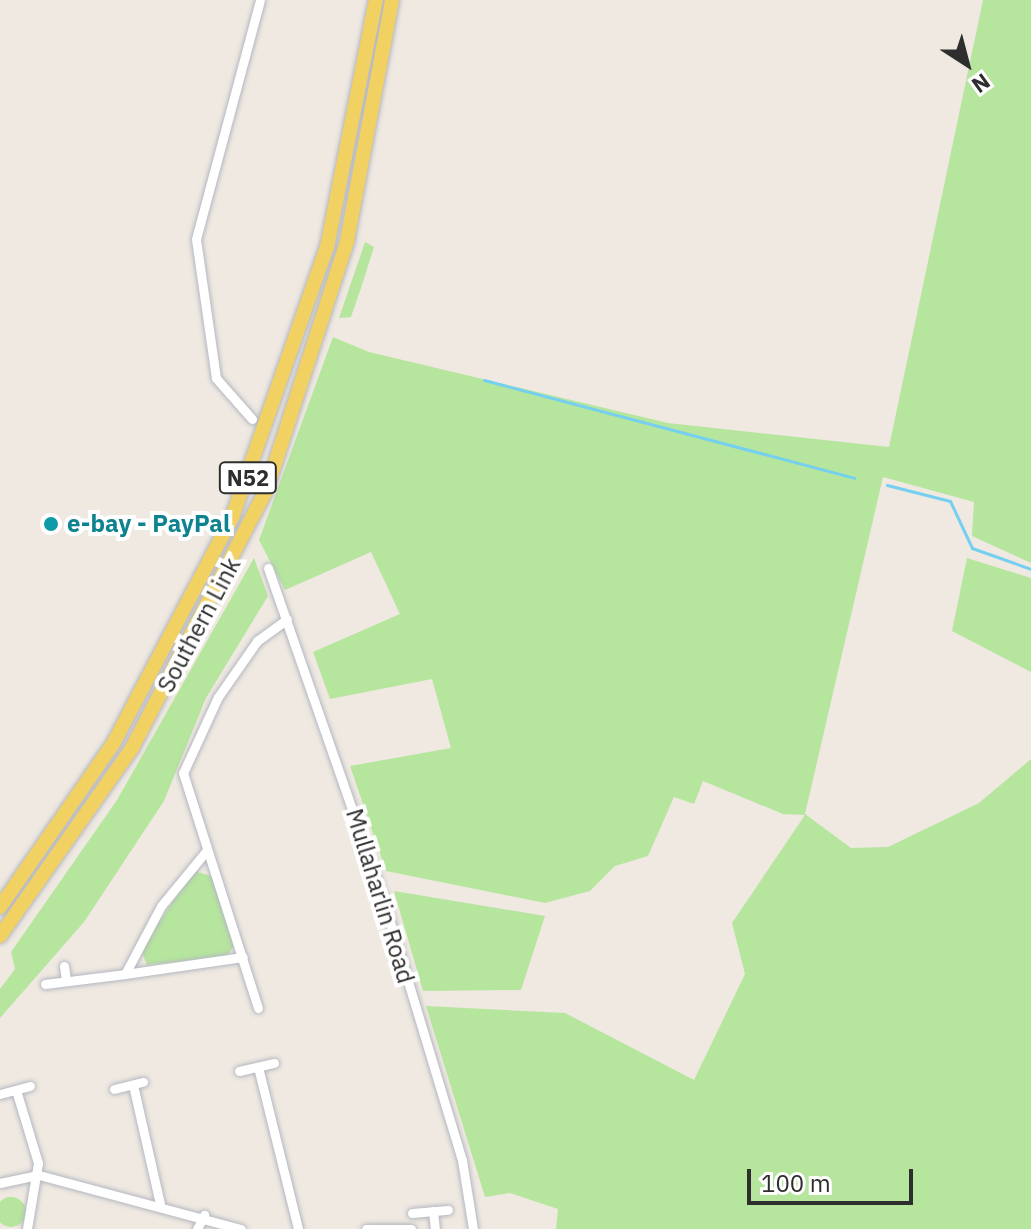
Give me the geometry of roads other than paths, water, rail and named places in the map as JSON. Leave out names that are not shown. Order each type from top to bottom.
[{"type":"main road","name":"Southern Link","points":[[0,907],[113,744],[233,515],[327,247],[376,0]]},
{"type":"main road","name":"Southern Link","points":[[0,936],[132,748],[266,491],[347,241],[392,0]]},
{"type":"street","points":[[252,419],[216,378],[196,239],[260,0]]},
{"type":"street","name":"Mullaharlin Road","points":[[268,568],[387,913],[462,1160],[473,1229]]},
{"type":"street","points":[[258,1008],[207,850],[184,764],[257,641],[287,619]]},
{"type":"street","points":[[125,974],[161,906],[207,850]]},
{"type":"street","points":[[45,984],[243,957]]},
{"type":"street","points":[[64,966],[66,981]]},
{"type":"street","points":[[239,1071],[274,1063]]},
{"type":"street","points":[[258,1067],[298,1229]]},
{"type":"street","points":[[114,1089],[138,1084],[160,1204]]},
{"type":"street","points":[[0,1094],[30,1086]]},
{"type":"street","points":[[16,1090],[39,1175],[27,1229]]},
{"type":"street","points":[[0,1183],[39,1175],[204,1215],[241,1229]]},
{"type":"street","points":[[412,1213],[448,1210]]},
{"type":"street","points":[[433,1211],[435,1229]]},
{"type":"street","points":[[197,1229],[204,1215]]},
{"type":"street","points":[[366,1229],[411,1229]]},
{"type":"waterway","points":[[484,380],[854,478]]},
{"type":"waterway","points":[[887,485],[950,501],[972,548],[1031,569]]},
{"type":"place","name":"e-bay - PayPal","points":[[51,524]]}]
